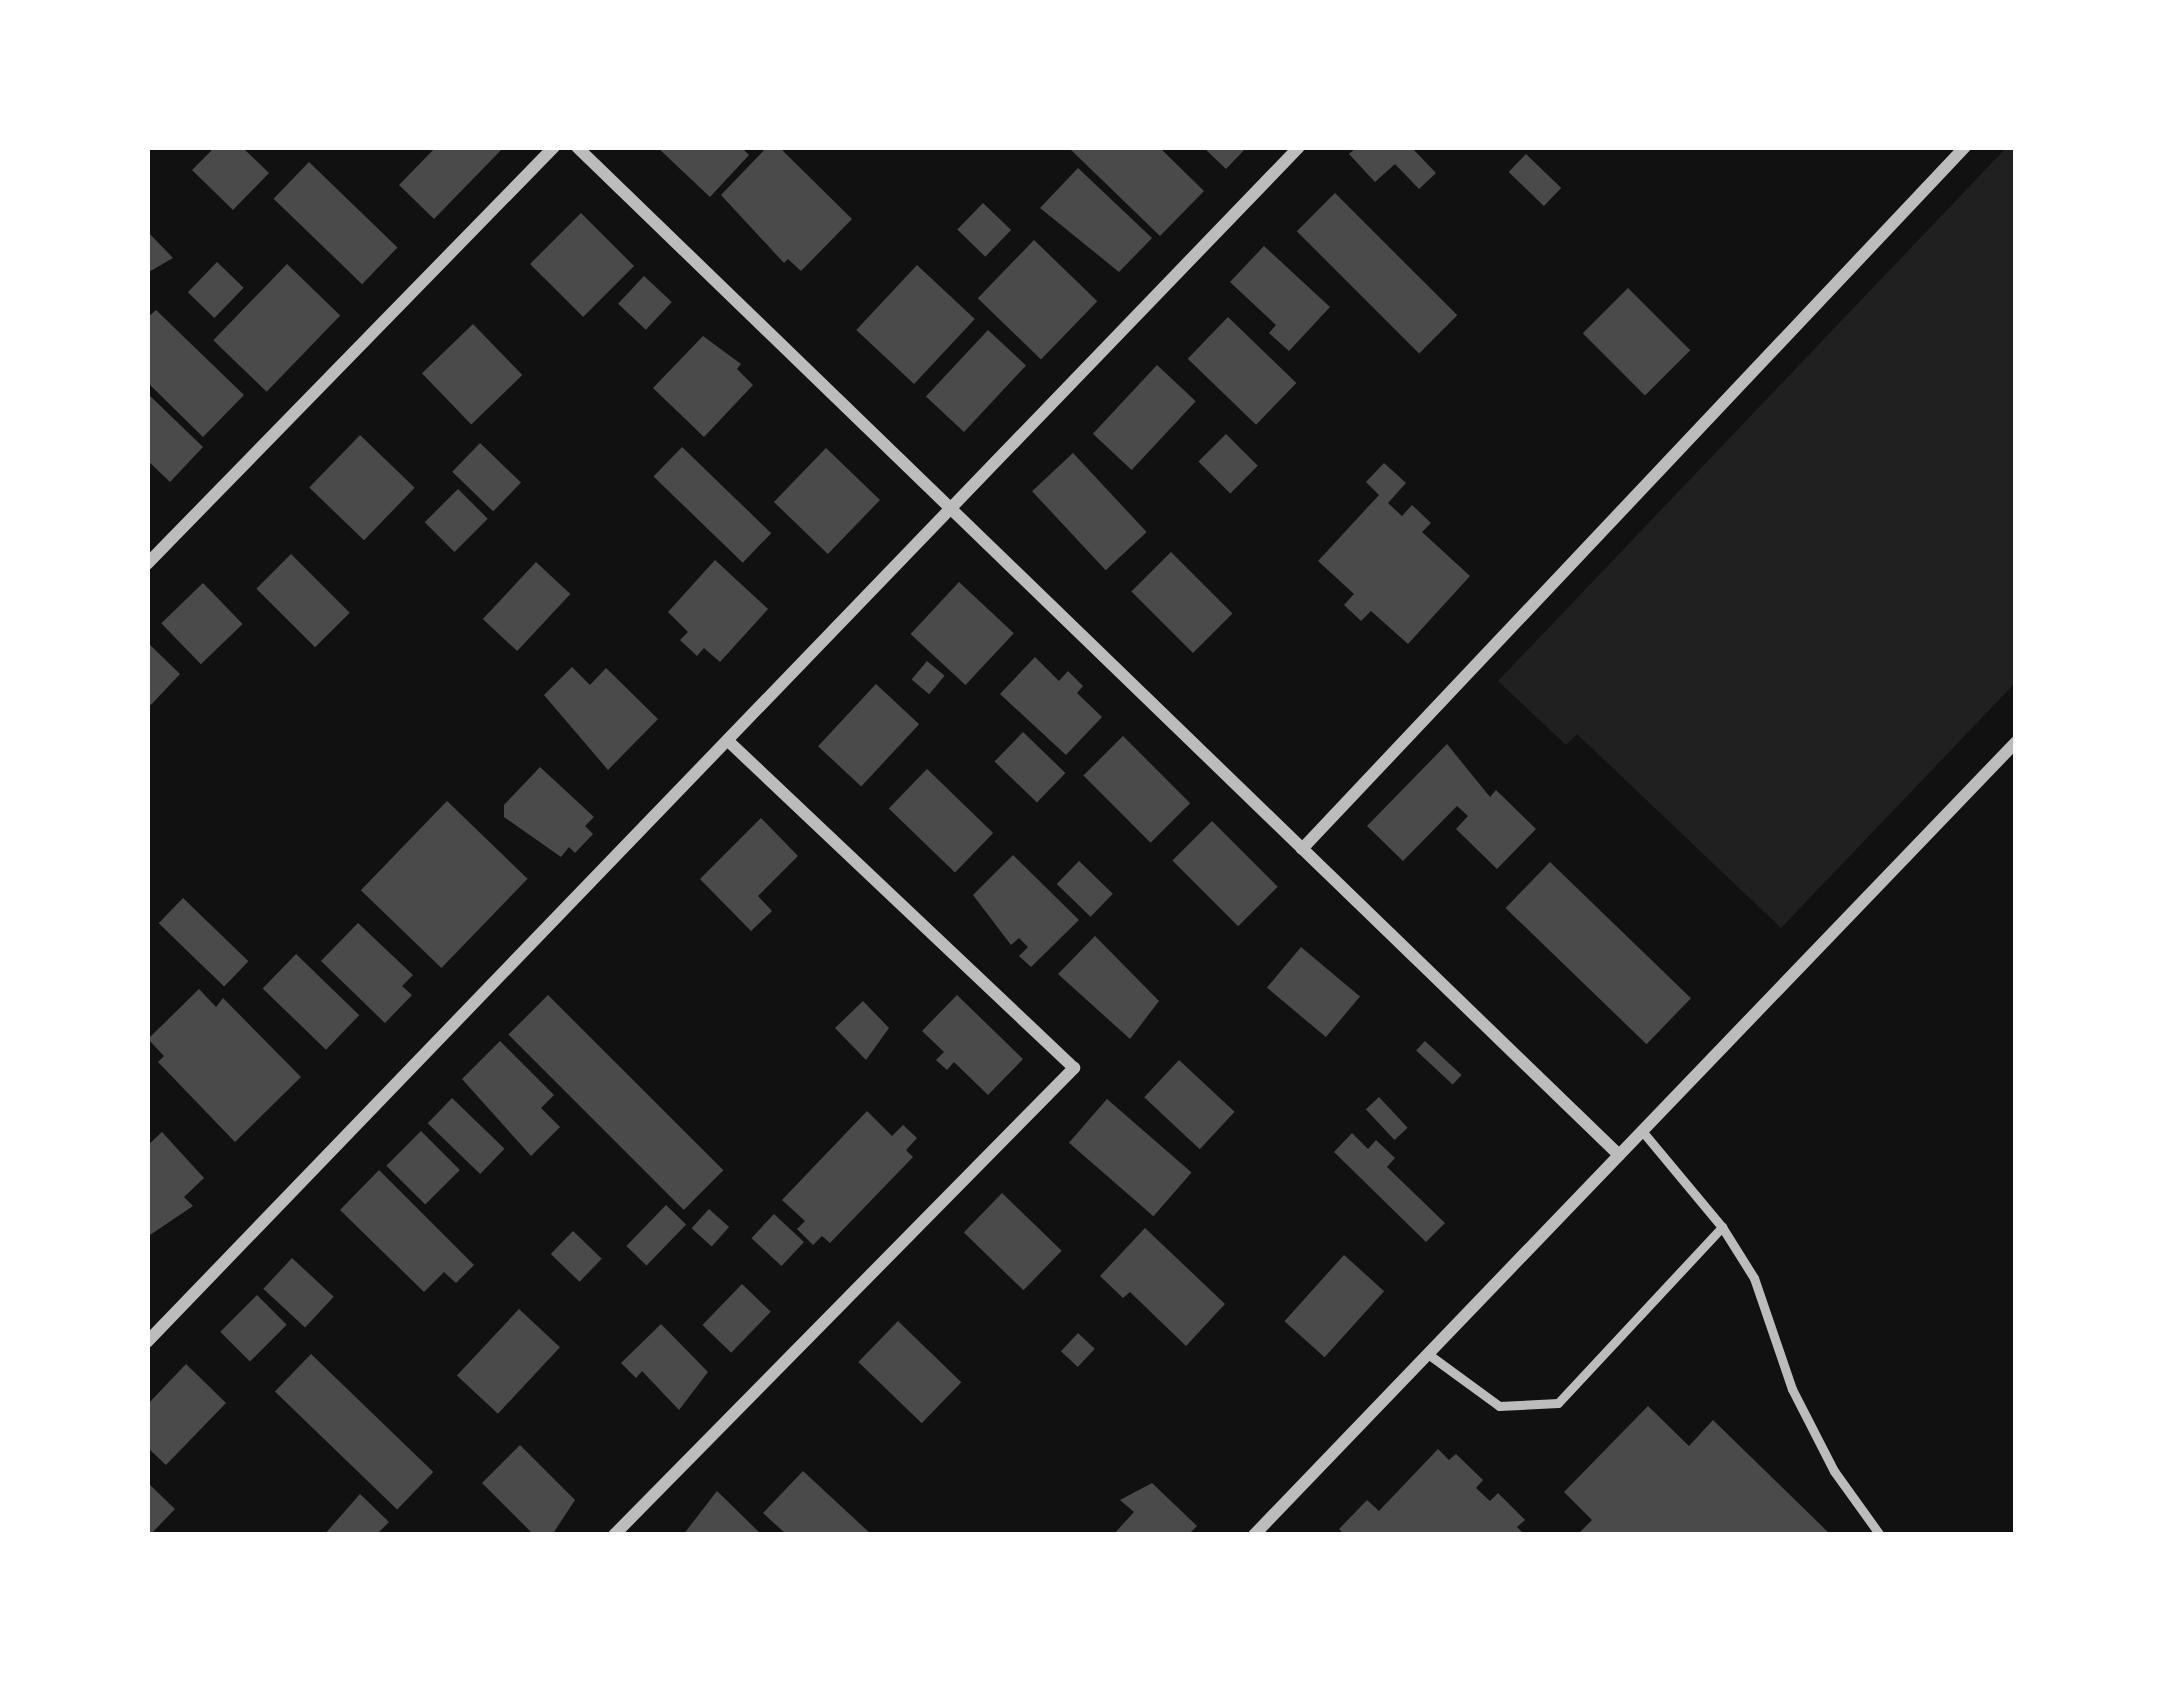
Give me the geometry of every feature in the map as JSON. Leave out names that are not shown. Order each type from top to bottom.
[{"type":"street","points":[[147,564],[554,147]]},
{"type":"street","points":[[577,147],[1619,1155]]},
{"type":"street","points":[[147,1342],[1299,147]]},
{"type":"street","points":[[1302,849],[1964,147]]},
{"type":"street","points":[[614,1535],[1074,1068],[728,740]]},
{"type":"street","points":[[1254,1535],[2016,742]]},
{"type":"lane","points":[[1642,1131],[1722,1227],[1754,1278],[1792,1388],[1823,1451],[1880,1535]]},
{"type":"lane","points":[[1428,1354],[1498,1406],[1558,1403],[1722,1227]]},
{"type":"shaded area","points":[[2007,147],[2016,147],[2016,682],[1781,928],[1577,734],[1566,745],[1498,681]]},
{"type":"building","points":[[215,147],[242,147],[269,173],[233,210],[192,170]]},
{"type":"building","points":[[436,147],[504,147],[434,219],[399,185]]},
{"type":"building","points":[[657,147],[741,147],[749,155],[710,197]]},
{"type":"building","points":[[767,147],[779,147],[852,219],[801,271],[788,259],[784,263],[721,195]]},
{"type":"building","points":[[1068,147],[1159,147],[1204,191],[1160,236]]},
{"type":"building","points":[[1203,147],[1247,147],[1226,169]]},
{"type":"building","points":[[1357,147],[1411,147],[1436,173],[1419,189],[1395,164],[1375,182],[1349,154]]},
{"type":"building","points":[[1526,154],[1561,188],[1544,206],[1509,172]]},
{"type":"building","points":[[309,162],[397,247],[362,284],[274,199]]},
{"type":"building","points":[[1078,168],[1152,238],[1119,272],[1040,208]]},
{"type":"building","points":[[1335,193],[1457,315],[1419,354],[1297,231]]},
{"type":"building","points":[[983,203],[1011,230],[985,257],[957,230]]},
{"type":"building","points":[[581,213],[634,266],[583,317],[530,264]]},
{"type":"building","points":[[147,231],[173,258],[147,273]]},
{"type":"building","points":[[1034,240],[1097,301],[1041,359],[978,298]]},
{"type":"building","points":[[1264,246],[1330,307],[1289,351],[1269,333],[1276,325],[1230,282]]},
{"type":"building","points":[[217,262],[244,288],[214,318],[188,292]]},
{"type":"building","points":[[287,264],[340,315],[267,392],[213,340]]},
{"type":"building","points":[[917,265],[975,319],[914,384],[856,330]]},
{"type":"building","points":[[644,276],[672,302],[646,330],[618,304]]},
{"type":"building","points":[[1628,288],[1690,350],[1645,395],[1583,333]]},
{"type":"building","points":[[156,310],[244,395],[203,437],[147,382],[147,318]]},
{"type":"building","points":[[1228,317],[1296,383],[1256,425],[1188,359]]},
{"type":"building","points":[[473,324],[522,375],[471,424],[422,373]]},
{"type":"building","points":[[988,330],[1026,365],[964,432],[926,397]]},
{"type":"building","points":[[703,336],[741,364],[737,369],[753,385],[704,437],[653,388]]},
{"type":"building","points":[[1157,365],[1196,401],[1132,470],[1093,434]]},
{"type":"building","points":[[147,393],[203,447],[170,482],[147,460]]},
{"type":"building","points":[[1226,434],[1258,466],[1230,493],[1198,462]]},
{"type":"building","points":[[360,435],[415,488],[364,540],[309,488]]},
{"type":"building","points":[[480,443],[521,483],[493,511],[452,472]]},
{"type":"building","points":[[682,447],[771,533],[743,563],[654,476]]},
{"type":"building","points":[[826,448],[880,500],[828,554],[774,502]]},
{"type":"building","points":[[1073,453],[1147,532],[1106,570],[1032,491]]},
{"type":"building","points":[[1384,463],[1406,483],[1388,503],[1402,516],[1412,505],[1431,523],[1422,532],[1470,576],[1408,644],[1371,611],[1361,621],[1344,605],[1354,594],[1318,561],[1379,495],[1366,482]]},
{"type":"building","points":[[458,489],[488,519],[454,552],[425,522]]},
{"type":"building","points":[[1171,552],[1233,614],[1193,653],[1131,592]]},
{"type":"building","points":[[291,554],[350,613],[315,647],[256,589]]},
{"type":"building","points":[[715,560],[768,609],[720,662],[704,648],[697,656],[680,640],[688,632],[668,612]]},
{"type":"building","points":[[536,562],[570,594],[517,651],[483,619]]},
{"type":"building","points":[[959,582],[1014,633],[965,685],[911,634]]},
{"type":"building","points":[[203,583],[243,624],[201,664],[161,623]]},
{"type":"building","points":[[147,642],[180,674],[147,709]]},
{"type":"building","points":[[1035,657],[1059,681],[1068,671],[1083,686],[1077,693],[1102,717],[1066,755],[1000,694]]},
{"type":"building","points":[[927,661],[945,676],[929,694],[912,679]]},
{"type":"building","points":[[572,667],[590,685],[606,668],[658,719],[608,770],[544,695]]},
{"type":"building","points":[[876,684],[919,724],[861,786],[818,746]]},
{"type":"building","points":[[1023,732],[1065,773],[1037,802],[995,761]]},
{"type":"building","points":[[1123,736],[1190,803],[1151,843],[1083,776]]},
{"type":"building","points":[[1447,744],[1490,797],[1496,790],[1536,829],[1497,869],[1456,829],[1468,816],[1457,806],[1403,861],[1367,826]]},
{"type":"building","points":[[540,767],[594,817],[585,826],[593,834],[575,853],[569,847],[561,857],[504,817],[504,805]]},
{"type":"building","points":[[927,769],[993,833],[955,872],[889,809]]},
{"type":"building","points":[[447,801],[528,879],[441,968],[361,890]]},
{"type":"building","points":[[761,818],[798,856],[758,896],[772,911],[751,931],[700,879]]},
{"type":"building","points":[[1212,821],[1278,887],[1238,926],[1172,861]]},
{"type":"building","points":[[1013,855],[1079,920],[1031,967],[1019,956],[1028,947],[1019,938],[1011,945],[973,895]]},
{"type":"building","points":[[1079,861],[1113,894],[1091,917],[1057,884]]},
{"type":"building","points":[[1550,862],[1691,998],[1647,1044],[1506,908]]},
{"type":"building","points":[[183,898],[248,961],[224,986],[159,923]]},
{"type":"building","points":[[358,923],[413,975],[402,986],[412,995],[385,1023],[321,961]]},
{"type":"building","points":[[1095,936],[1159,1001],[1130,1039],[1058,974]]},
{"type":"building","points":[[1301,947],[1360,996],[1326,1037],[1267,988]]},
{"type":"building","points":[[296,954],[359,1015],[326,1050],[263,989]]},
{"type":"building","points":[[199,989],[216,1007],[223,998],[301,1077],[235,1142],[158,1062],[164,1056],[148,1039]]},
{"type":"building","points":[[548,995],[723,1170],[684,1210],[508,1035]]},
{"type":"building","points":[[957,995],[1023,1059],[988,1095],[954,1062],[947,1070],[936,1060],[944,1052],[922,1031]]},
{"type":"building","points":[[863,1001],[889,1028],[866,1060],[835,1028]]},
{"type":"building","points":[[500,1041],[554,1095],[541,1108],[560,1127],[531,1156],[462,1079]]},
{"type":"building","points":[[1425,1041],[1462,1075],[1453,1085],[1416,1051]]},
{"type":"building","points":[[1179,1060],[1235,1112],[1200,1149],[1144,1097]]},
{"type":"building","points":[[1379,1097],[1408,1128],[1394,1140],[1366,1109]]},
{"type":"building","points":[[452,1098],[505,1149],[480,1174],[428,1123]]},
{"type":"building","points":[[1107,1099],[1192,1172],[1153,1216],[1069,1143]]},
{"type":"building","points":[[867,1111],[892,1136],[903,1125],[917,1138],[906,1150],[913,1157],[830,1243],[822,1236],[813,1245],[797,1229],[805,1221],[782,1200]]},
{"type":"building","points":[[421,1131],[460,1170],[425,1205],[386,1166]]},
{"type":"building","points":[[162,1132],[204,1178],[184,1197],[193,1206],[147,1237],[147,1146]]},
{"type":"building","points":[[1352,1133],[1368,1149],[1376,1140],[1395,1158],[1387,1167],[1445,1223],[1426,1242],[1334,1152]]},
{"type":"building","points":[[379,1170],[474,1265],[456,1283],[444,1272],[424,1292],[340,1210]]},
{"type":"building","points":[[1002,1193],[1062,1251],[1023,1290],[964,1233]]},
{"type":"building","points":[[666,1205],[686,1224],[647,1265],[626,1246]]},
{"type":"building","points":[[709,1209],[729,1227],[712,1246],[692,1228]]},
{"type":"building","points":[[774,1214],[804,1242],[781,1266],[751,1238]]},
{"type":"building","points":[[1145,1228],[1225,1304],[1186,1346],[1130,1292],[1123,1298],[1100,1276]]},
{"type":"building","points":[[573,1231],[602,1259],[580,1282],[551,1254]]},
{"type":"building","points":[[1344,1255],[1384,1291],[1325,1357],[1284,1321]]},
{"type":"building","points":[[292,1258],[334,1297],[305,1328],[263,1289]]},
{"type":"building","points":[[742,1284],[771,1312],[731,1353],[702,1325]]},
{"type":"building","points":[[257,1295],[287,1325],[250,1361],[220,1332]]},
{"type":"building","points":[[519,1309],[560,1347],[498,1414],[457,1376]]},
{"type":"building","points":[[898,1321],[961,1382],[922,1423],[858,1362]]},
{"type":"building","points":[[661,1324],[708,1372],[679,1410],[642,1371],[636,1378],[621,1363]]},
{"type":"building","points":[[1078,1333],[1095,1349],[1078,1367],[1061,1351]]},
{"type":"building","points":[[311,1354],[433,1472],[397,1509],[275,1391]]},
{"type":"building","points":[[186,1364],[226,1403],[166,1465],[147,1447],[147,1405]]},
{"type":"building","points":[[1648,1406],[1689,1446],[1713,1420],[1831,1535],[1577,1535],[1592,1520],[1564,1492]]},
{"type":"building","points":[[520,1445],[575,1500],[552,1535],[534,1535],[482,1483]]},
{"type":"building","points":[[1438,1449],[1449,1460],[1456,1454],[1483,1480],[1476,1488],[1490,1501],[1498,1493],[1525,1520],[1517,1527],[1525,1535],[1345,1535],[1339,1529],[1367,1500],[1379,1511]]},
{"type":"building","points":[[803,1471],[872,1535],[787,1535],[763,1513]]},
{"type":"building","points":[[147,1482],[175,1509],[150,1535],[147,1535]]},
{"type":"building","points":[[1152,1483],[1197,1526],[1188,1535],[1113,1535],[1134,1512],[1120,1500]]},
{"type":"building","points":[[717,1491],[762,1535],[683,1535]]},
{"type":"building","points":[[360,1494],[389,1522],[376,1535],[324,1535]]}]
